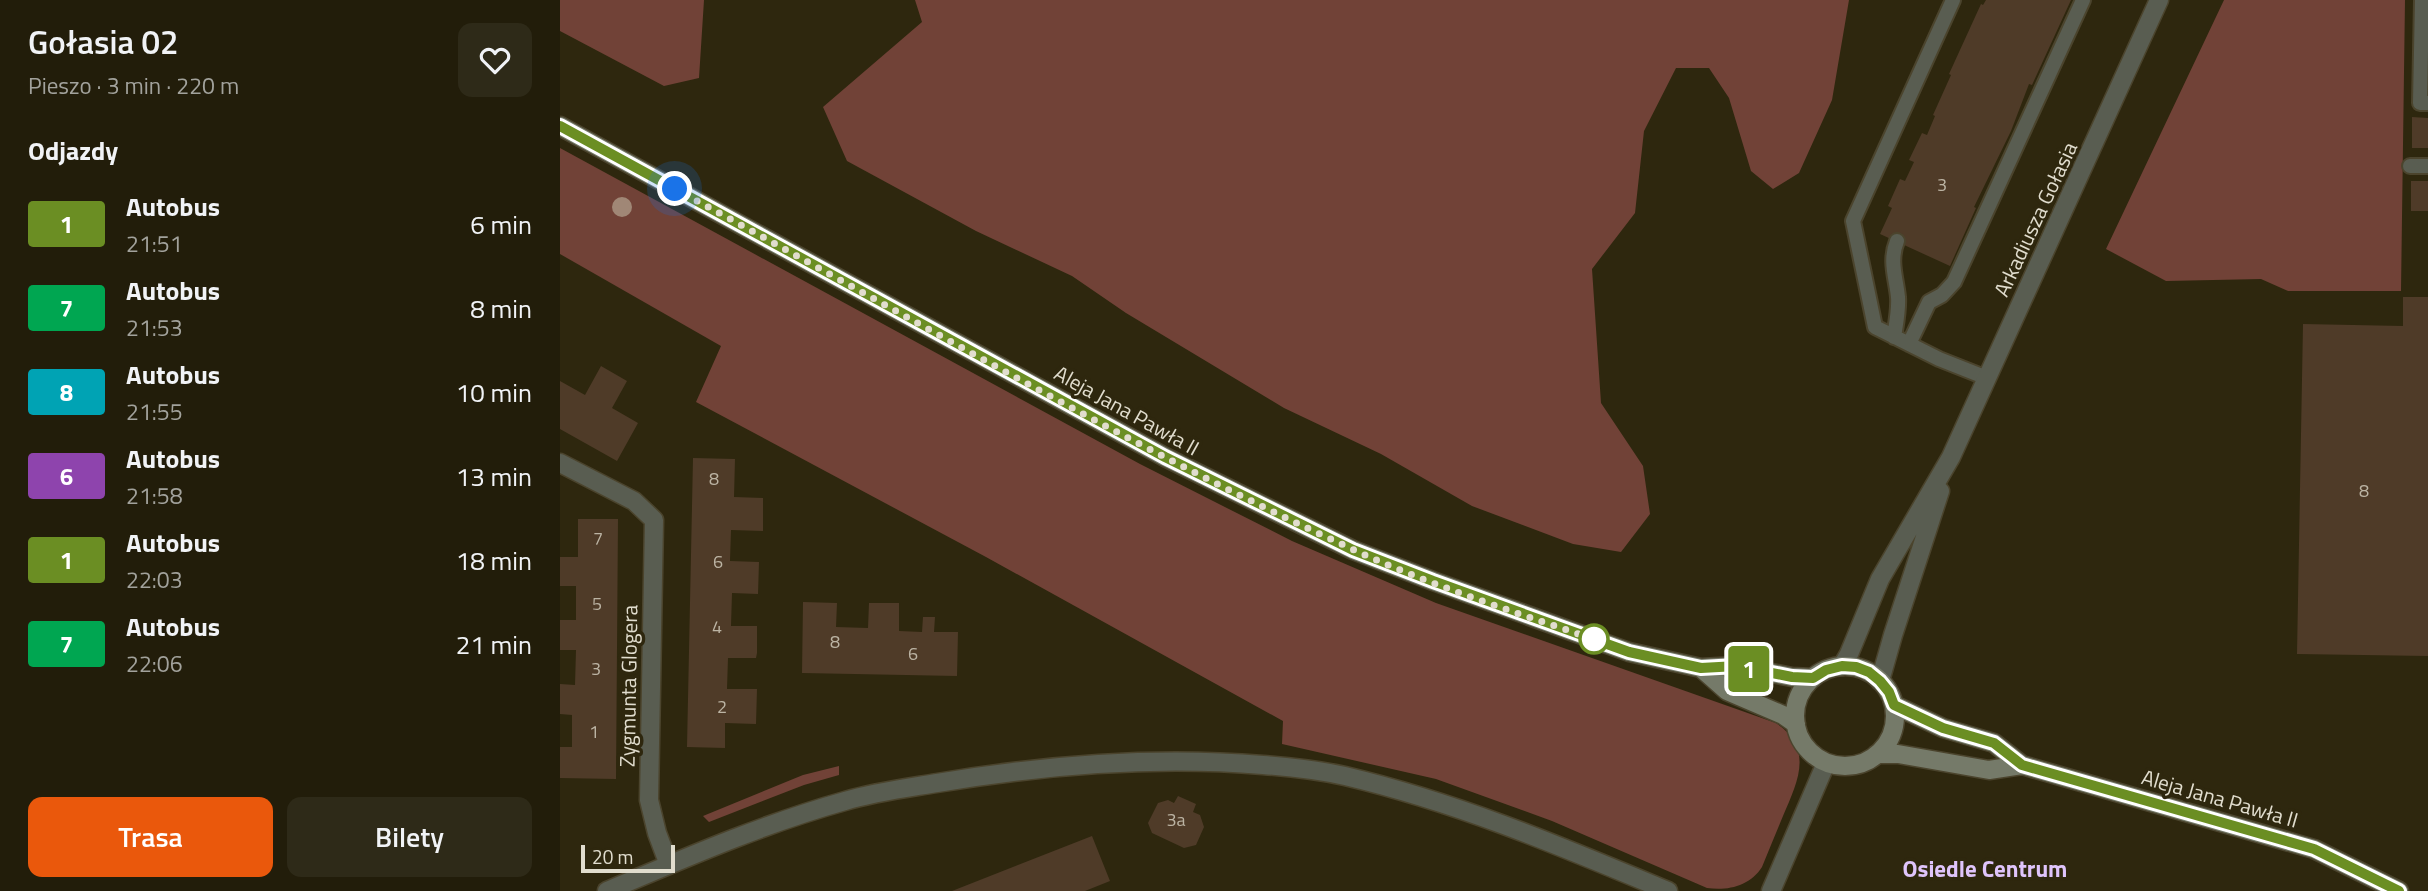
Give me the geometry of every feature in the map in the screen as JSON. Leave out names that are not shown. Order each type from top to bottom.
[{"type":"street","name":"Arkadiusza Gołasia","points":[[1842,666],[1854,645],[1880,579],[1951,457],[2159,0]]},
{"type":"street","name":"Aleja Jana Pawła II","points":[[560,126],[1165,457],[1341,544],[1433,581],[1629,652],[1701,668],[1737,666],[1792,677],[1813,678]]},
{"type":"street","name":"Arkadiusza Gołasia","points":[[1880,681],[1951,457]]},
{"type":"street","name":"Zygmunta Glogera","points":[[560,463],[634,500],[654,520],[649,800],[669,865]]},
{"type":"street","points":[[1842,666],[1869,672],[1880,681],[1889,692],[1895,719],[1887,744],[1877,754],[1862,764],[1844,766],[1826,763],[1812,754],[1801,740],[1796,724],[1798,699],[1813,678],[1826,670],[1842,666]]},
{"type":"street","name":"Aleja Jana Pawła II","points":[[1701,668],[1727,691],[1783,715],[1796,724]]},
{"type":"street","name":"Aleja Jana Pawła II","points":[[1894,705],[1943,728],[1994,743],[2022,765],[2314,849],[2399,891]]},
{"type":"street","name":"Aleja Jana Pawła II","points":[[1877,754],[1898,754],[1989,770],[2022,765]]},
{"type":"street","points":[[607,891],[797,815],[848,799],[976,776],[1049,768],[1166,761],[1287,767],[1342,775],[1434,799],[1485,816],[1668,891]]},
{"type":"street","points":[[1771,891],[1826,763]]},
{"type":"lane","points":[[1952,0],[1853,220],[1875,327],[1987,378]]},
{"type":"lane","points":[[1909,344],[1929,302],[1942,295],[1955,282],[2083,0]]},
{"type":"lane","points":[[2422,0],[2420,103],[2428,103]]},
{"type":"lane","points":[[2410,166],[2428,166]]},
{"type":"lane","points":[[1895,337],[1898,299],[1892,270],[1896,241]]},
{"type":"shaded area","points":[[560,0],[704,0],[699,78],[664,86],[560,31]]},
{"type":"shaded area","points":[[915,0],[1849,0],[1832,100],[1799,173],[1773,189],[1751,171],[1729,98],[1709,68],[1676,68],[1644,131],[1635,213],[1592,269],[1601,403],[1643,466],[1650,514],[1621,552],[1573,544],[1472,506],[1381,454],[1284,408],[1126,313],[1072,276],[976,231],[847,161],[823,107],[922,22]]},
{"type":"shaded area","points":[[2224,0],[2405,0],[2401,291],[2288,291],[2261,279],[2166,281],[2106,249]]},
{"type":"shaded area","points":[[560,148],[1140,464],[1292,541],[1436,603],[1776,723],[1796,744],[1799,767],[1793,791],[1762,867],[1751,879],[1738,886],[1707,888],[1552,821],[1436,779],[1282,744],[1283,721],[986,557],[696,402],[721,346],[560,254]]},
{"type":"shaded area","points":[[839,766],[839,775],[804,785],[709,822],[703,816],[803,775]]},
{"type":"building","points":[[1986,0],[2071,0],[2032,85],[2029,84],[2011,131],[1974,207],[1976,208],[1950,266],[1880,234],[1892,208],[1888,206],[1900,179],[1905,181],[1914,162],[1909,160],[1922,133],[1927,135],[1951,75],[1949,74],[1981,4]]},
{"type":"building","points":[[2412,117],[2428,118],[2428,148],[2412,148]]},
{"type":"building","points":[[2411,181],[2428,181],[2428,211],[2411,211]]},
{"type":"building","points":[[2403,297],[2428,297],[2428,656],[2297,654],[2303,324],[2403,326]]},
{"type":"building","points":[[601,366],[627,381],[612,408],[638,423],[617,461],[560,429],[560,381],[585,395]]},
{"type":"building","points":[[693,458],[735,459],[734,497],[763,498],[763,531],[731,530],[730,561],[759,562],[758,594],[732,593],[731,626],[757,626],[756,658],[728,658],[727,689],[757,689],[756,724],[725,723],[725,748],[687,747]]},
{"type":"building","points":[[578,519],[618,519],[616,779],[560,778],[560,747],[572,747],[572,715],[560,714],[560,684],[575,685],[576,650],[560,650],[560,620],[576,620],[576,586],[560,586],[560,557],[578,557]]},
{"type":"building","points":[[803,602],[837,603],[836,627],[868,628],[869,603],[899,603],[899,631],[922,632],[923,617],[935,617],[934,632],[958,632],[957,676],[802,673]]},
{"type":"building","points":[[1178,796],[1196,804],[1193,812],[1200,815],[1204,827],[1196,845],[1184,848],[1152,833],[1148,823],[1158,803],[1168,800],[1174,803]]},
{"type":"building","points":[[1092,836],[1110,881],[1085,891],[952,891]]},
{"type":"bus line","name":"1","points":[[560,126],[1213,483],[1353,550],[1629,652],[1701,668],[1737,666],[1792,677],[1813,678],[1826,670],[1842,666],[1856,667],[1869,672],[1880,681],[1889,692],[1894,705],[1943,728],[1994,743],[2022,765],[2314,849],[2399,891]]},
{"type":"district","name":"Osiedle Centrum","points":[[1985,868]]},
{"type":"route","points":[[675,189],[1213,483],[1353,550],[1602,642],[1594,639]]}]
